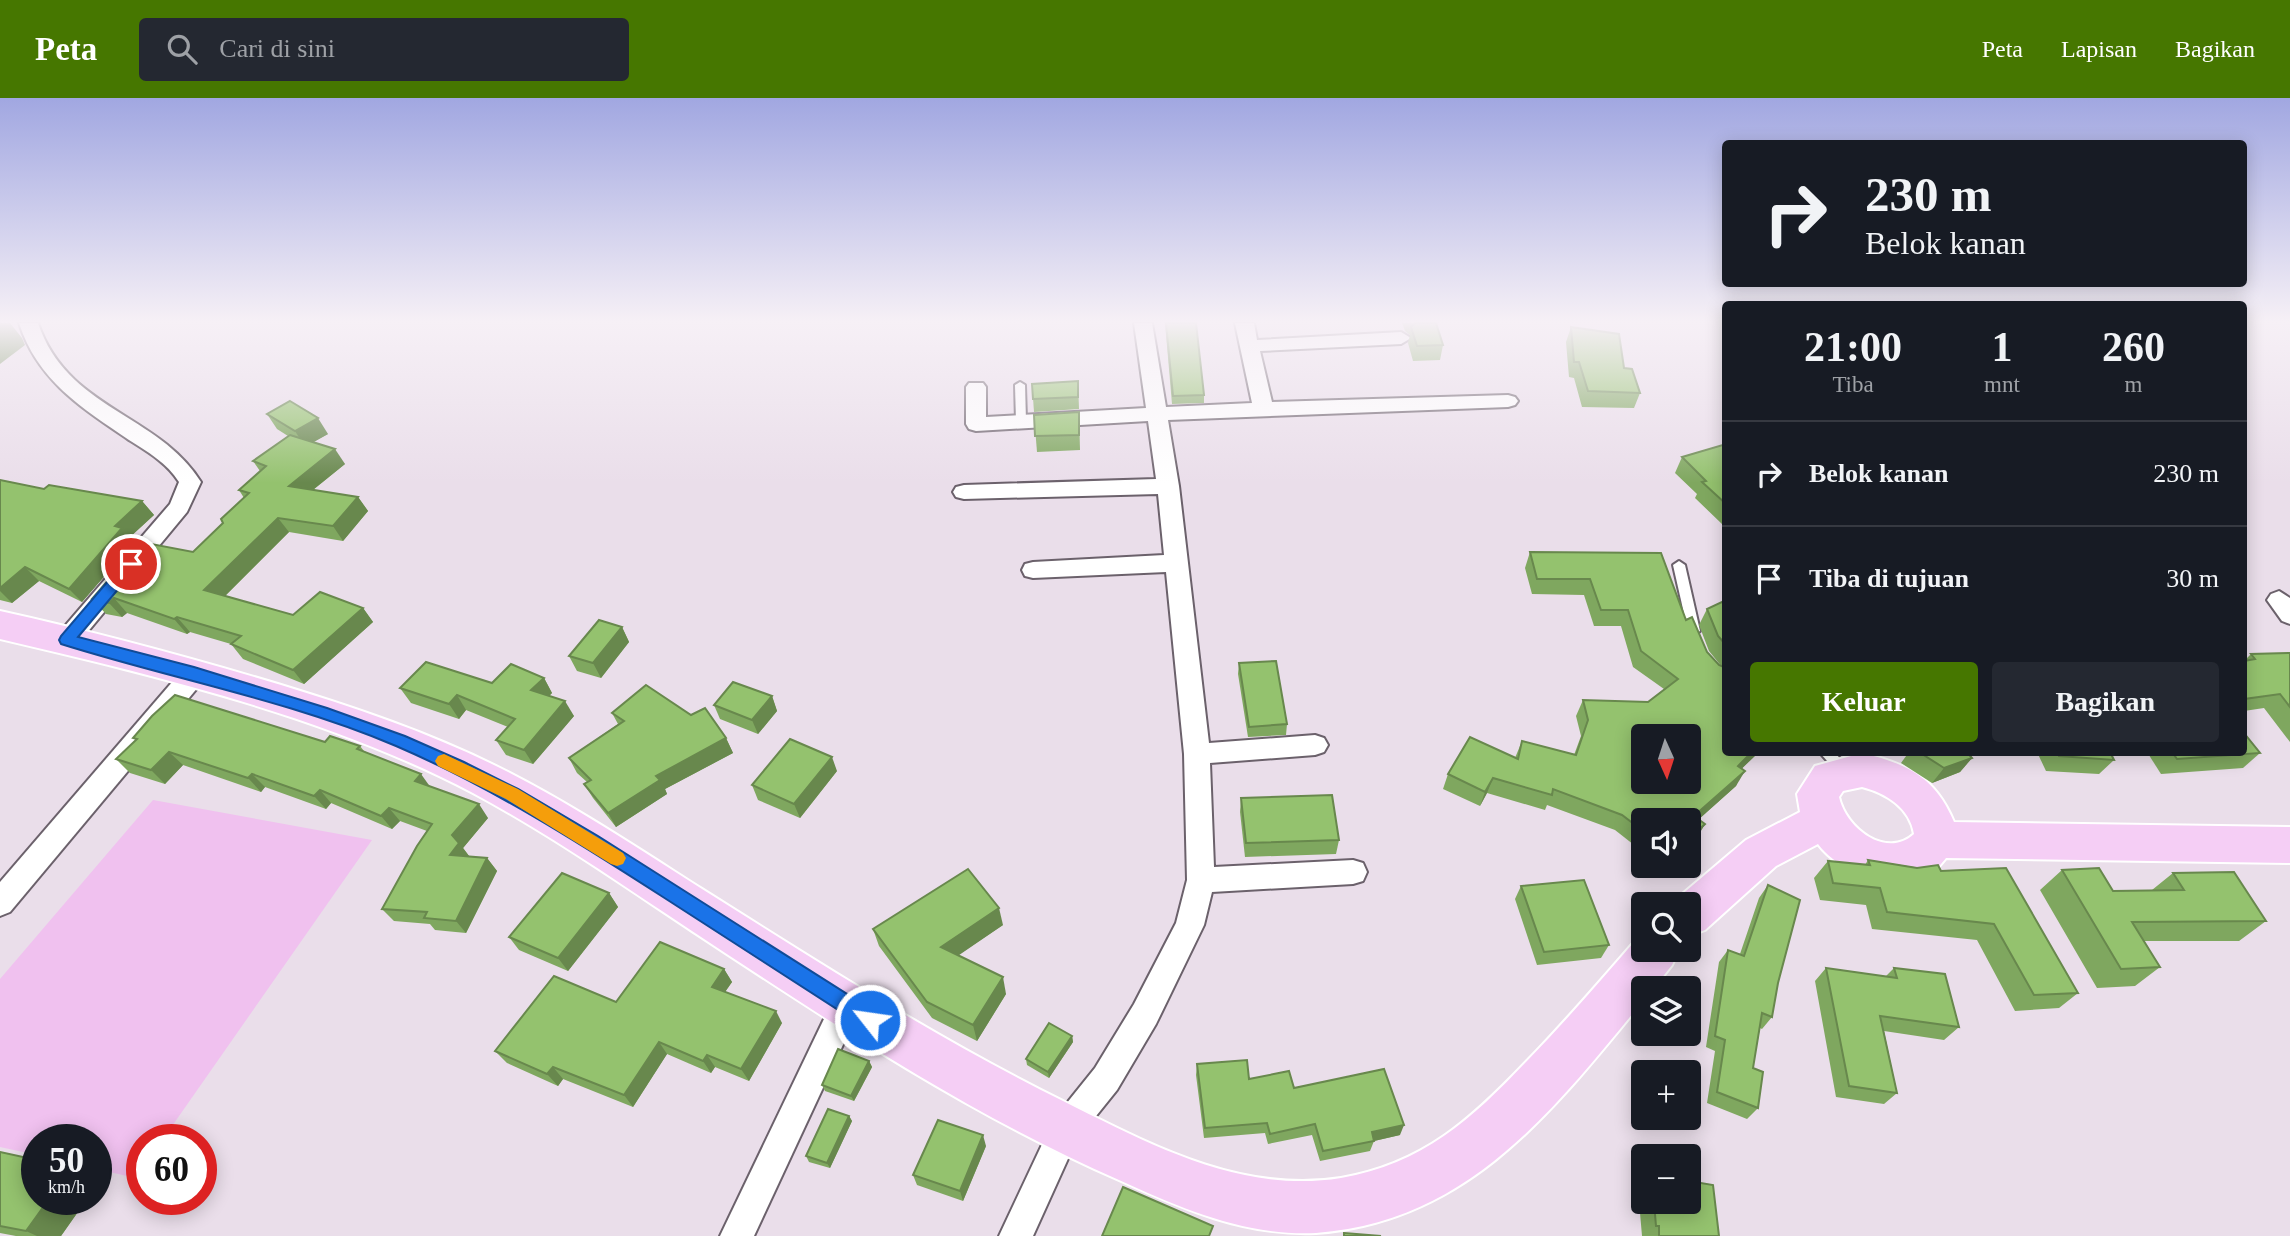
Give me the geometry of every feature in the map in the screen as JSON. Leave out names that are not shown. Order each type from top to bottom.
[{"type":"main road","points":[[0,625],[194,673],[400,741],[512,794],[846,1006],[1065,1130],[1227,1201],[1320,1222],[1367,1199],[1402,1186],[1467,1152],[1513,1112],[1586,1034],[1646,962]]},
{"type":"main road","points":[[1937,840],[1931,814],[1911,790],[1879,774],[1835,762],[1832,776],[1822,784],[1818,795],[1818,809],[1823,821],[1845,846],[1877,861],[1909,862],[1922,857],[1937,840],[2290,845]]},
{"type":"main road","points":[[1701,906],[1761,853],[1823,821]]},
{"type":"street","points":[[60,376],[80,397],[181,464],[190,482],[179,507],[67,640]]},
{"type":"street","points":[[1016,1236],[1065,1130],[1106,1079],[1145,1014],[1190,925],[1201,880],[1197,754],[1168,486],[1151,376]]},
{"type":"street","points":[[1256,376],[1264,409]]},
{"type":"street","points":[[976,387],[975,424],[1264,409],[1508,401]]},
{"type":"street","points":[[964,492],[1168,486]]},
{"type":"street","points":[[1032,570],[1176,563]]},
{"type":"street","points":[[0,903],[194,673]]},
{"type":"street","points":[[1197,754],[1315,745]]},
{"type":"street","points":[[1201,880],[1353,872]]},
{"type":"street","points":[[737,1236],[846,1006]]},
{"type":"lane","points":[[1020,385],[1021,421]]},
{"type":"lane","points":[[1679,565],[1696,640]]},
{"type":"shaded area","points":[[153,800],[372,840],[173,1124],[126,1124],[126,1176],[112,1173],[112,1124],[21,1124],[21,1152],[0,1147],[0,979]]},
{"type":"building","points":[[1171,376],[1202,376],[1204,395],[1173,396]]},
{"type":"building","points":[[1583,376],[1634,376],[1640,393],[1588,391]]},
{"type":"building","points":[[1078,381],[1078,397],[1033,399],[1032,384]]},
{"type":"building","points":[[290,401],[318,418],[295,431],[267,414]]},
{"type":"building","points":[[1079,412],[1079,435],[1035,436],[1034,415]]},
{"type":"building","points":[[290,435],[335,449],[289,486],[358,497],[333,526],[278,518],[204,590],[293,615],[320,592],[363,608],[293,670],[231,644],[241,636],[177,617],[174,619],[114,598],[109,603],[92,599],[141,542],[193,552],[223,523],[221,519],[249,493],[239,490],[266,466],[253,461]]},
{"type":"building","points":[[1722,445],[1722,500],[1702,482],[1706,481],[1682,457]]},
{"type":"building","points":[[0,480],[44,489],[49,485],[142,501],[115,526],[122,528],[69,589],[25,567],[0,588]]},
{"type":"building","points":[[1530,552],[1661,553],[1686,620],[1692,617],[1707,652],[1722,666],[1722,756],[1748,756],[1738,766],[1745,771],[1701,810],[1631,808],[1631,822],[1622,815],[1553,789],[1552,795],[1493,778],[1485,792],[1448,774],[1470,737],[1518,759],[1522,741],[1576,755],[1588,720],[1583,700],[1648,702],[1678,679],[1641,651],[1628,610],[1601,610],[1590,579],[1537,579]]},
{"type":"building","points":[[1722,602],[1722,640],[1718,636],[1707,609]]},
{"type":"building","points":[[599,620],[622,627],[593,663],[569,656]]},
{"type":"building","points":[[2290,653],[2290,707],[2280,694],[2247,699],[2247,660],[2255,659],[2251,654]]},
{"type":"building","points":[[1276,661],[1287,724],[1249,727],[1239,663]]},
{"type":"building","points":[[426,662],[492,683],[511,664],[544,678],[531,690],[565,701],[524,750],[496,740],[515,719],[457,695],[449,704],[400,688]]},
{"type":"building","points":[[733,682],[772,696],[752,720],[714,705]]},
{"type":"building","points":[[646,685],[691,715],[705,708],[726,738],[656,776],[660,780],[608,813],[584,784],[591,780],[569,758],[624,721],[612,713]]},
{"type":"building","points":[[175,695],[325,742],[330,736],[360,746],[357,749],[421,774],[415,781],[479,804],[452,835],[459,843],[450,855],[487,858],[456,921],[424,918],[427,912],[382,909],[432,824],[389,808],[381,816],[320,790],[314,796],[252,774],[248,778],[169,752],[151,770],[116,759],[137,739],[133,738],[152,716]]},
{"type":"building","points":[[2247,737],[2260,753],[2247,754]]},
{"type":"building","points":[[790,739],[832,757],[794,804],[752,785]]},
{"type":"building","points":[[1925,756],[1972,758],[1944,768]]},
{"type":"building","points":[[2059,756],[2112,756],[2114,760]]},
{"type":"building","points":[[2175,756],[2218,756],[2177,759]]},
{"type":"building","points":[[1332,795],[1339,840],[1246,843],[1241,798]]},
{"type":"building","points":[[1868,860],[1917,868],[1938,865],[1941,871],[2006,868],[2078,993],[2034,995],[1994,924],[1887,912],[1880,888],[1833,883],[1828,861],[1870,865]]},
{"type":"building","points":[[2099,868],[2113,891],[2184,890],[2173,873],[2234,872],[2266,921],[2132,922],[2160,967],[2121,969],[2062,870]]},
{"type":"building","points":[[968,869],[999,908],[941,947],[1003,977],[973,1025],[927,1002],[873,929]]},
{"type":"building","points":[[562,873],[609,893],[558,958],[509,937]]},
{"type":"building","points":[[1584,880],[1609,945],[1544,952],[1521,886]]},
{"type":"building","points":[[1768,885],[1800,900],[1772,1017],[1762,1013],[1753,1068],[1763,1072],[1758,1108],[1717,1092],[1725,1040],[1715,1036],[1728,950],[1744,956]]},
{"type":"building","points":[[660,942],[724,969],[712,987],[776,1011],[741,1069],[707,1055],[703,1061],[659,1042],[624,1095],[553,1067],[547,1074],[495,1051],[554,976],[616,1002]]},
{"type":"building","points":[[1826,968],[1897,978],[1894,968],[1945,974],[1959,1027],[1880,1016],[1897,1093],[1849,1086]]},
{"type":"building","points":[[1049,1023],[1072,1036],[1048,1072],[1026,1059]]},
{"type":"building","points":[[838,1049],[869,1061],[851,1096],[822,1085]]},
{"type":"building","points":[[1247,1060],[1249,1079],[1289,1071],[1294,1088],[1384,1069],[1404,1125],[1372,1132],[1374,1141],[1323,1151],[1315,1124],[1270,1134],[1267,1123],[1205,1128],[1197,1064]]},
{"type":"building","points":[[828,1109],[849,1116],[827,1163],[806,1156]]},
{"type":"building","points":[[938,1120],[983,1135],[960,1191],[913,1175]]},
{"type":"building","points":[[0,1152],[21,1157],[21,1215],[38,1215],[26,1231],[0,1226]]},
{"type":"building","points":[[1701,1183],[1713,1185],[1719,1236],[1659,1236],[1659,1226],[1656,1226],[1655,1214],[1701,1214]]},
{"type":"building","points":[[1123,1187],[1213,1226],[1209,1236],[1102,1236]]},
{"type":"building","points":[[1344,1233],[1381,1236],[1344,1236]]},
{"type":"slow traffic","points":[[444,761],[512,794],[617,858]]},
{"type":"route","points":[[131,564],[67,640],[194,673],[327,715],[400,741],[458,767],[512,794],[591,842],[870,1020]]}]
